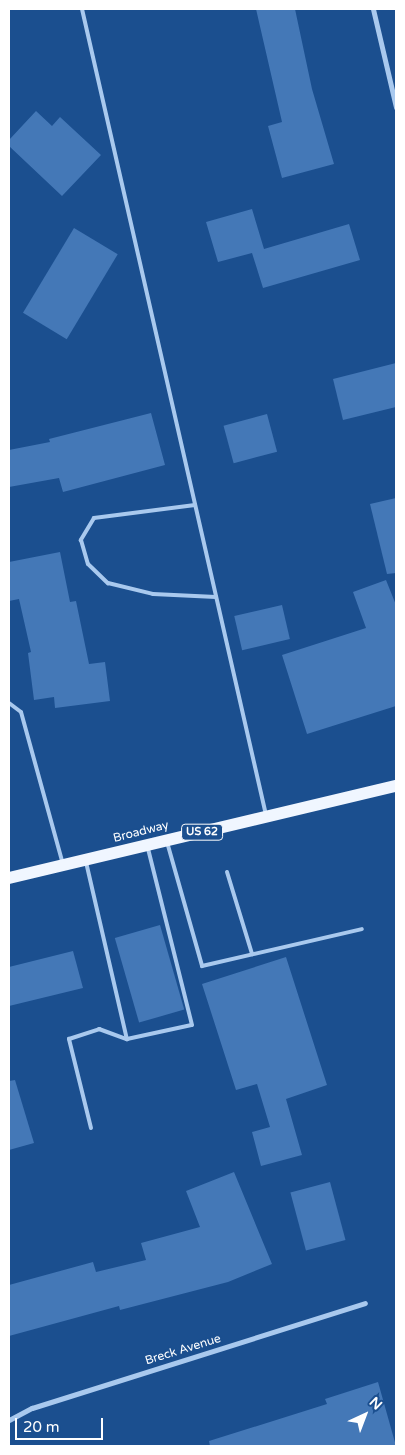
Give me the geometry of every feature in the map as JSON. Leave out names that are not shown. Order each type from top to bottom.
[{"type":"main road","name":"Broadway","points":[[9,878],[396,786]]},
{"type":"street","points":[[373,9],[396,107]]},
{"type":"street","name":"Breck Avenue","points":[[9,1420],[32,1408],[365,1303]]},
{"type":"lane","points":[[82,9],[266,817]]},
{"type":"lane","points":[[195,505],[94,518],[81,540],[88,564],[108,583],[153,594],[216,597]]},
{"type":"lane","points":[[9,703],[21,712],[63,865]]},
{"type":"lane","points":[[166,840],[202,966],[362,929]]},
{"type":"lane","points":[[91,1128],[69,1039],[99,1029],[126,1039],[192,1025],[147,844]]},
{"type":"lane","points":[[86,860],[126,1039]]},
{"type":"lane","points":[[228,872],[252,954]]},
{"type":"building","points":[[256,9],[295,9],[312,89],[334,164],[282,178],[268,126],[282,122]]},
{"type":"building","points":[[36,111],[52,126],[60,117],[101,155],[62,196],[9,146],[9,140]]},
{"type":"building","points":[[252,209],[264,249],[349,224],[360,260],[263,288],[252,253],[218,262],[206,222]]},
{"type":"building","points":[[74,228],[118,254],[67,339],[23,313]]},
{"type":"building","points":[[396,363],[396,407],[343,420],[333,379]]},
{"type":"building","points":[[151,413],[165,465],[63,492],[59,478],[9,487],[9,450],[50,442],[49,439]]},
{"type":"building","points":[[267,414],[277,452],[234,463],[224,426]]},
{"type":"building","points":[[396,498],[396,573],[387,574],[370,504]]},
{"type":"building","points":[[60,552],[70,602],[76,601],[89,664],[105,662],[110,701],[55,708],[54,697],[34,700],[28,653],[31,652],[19,599],[9,601],[9,562]]},
{"type":"building","points":[[386,580],[396,605],[396,706],[307,734],[282,655],[366,628],[353,592]]},
{"type":"building","points":[[282,605],[290,639],[242,650],[234,616]]},
{"type":"building","points":[[160,925],[184,1010],[139,1023],[115,938]]},
{"type":"building","points":[[73,951],[83,988],[9,1006],[9,967]]},
{"type":"building","points":[[286,957],[327,1085],[286,1099],[302,1155],[261,1166],[252,1132],[270,1127],[257,1084],[236,1090],[202,984]]},
{"type":"building","points":[[15,1080],[34,1143],[9,1150],[9,1081]]},
{"type":"building","points":[[234,1172],[272,1264],[228,1282],[120,1310],[119,1306],[9,1336],[9,1285],[93,1262],[96,1272],[146,1260],[141,1243],[200,1227],[186,1191]]},
{"type":"building","points":[[330,1182],[346,1240],[306,1251],[290,1193]]},
{"type":"building","points":[[378,1382],[396,1446],[210,1446],[209,1441],[327,1404],[325,1399]]}]
